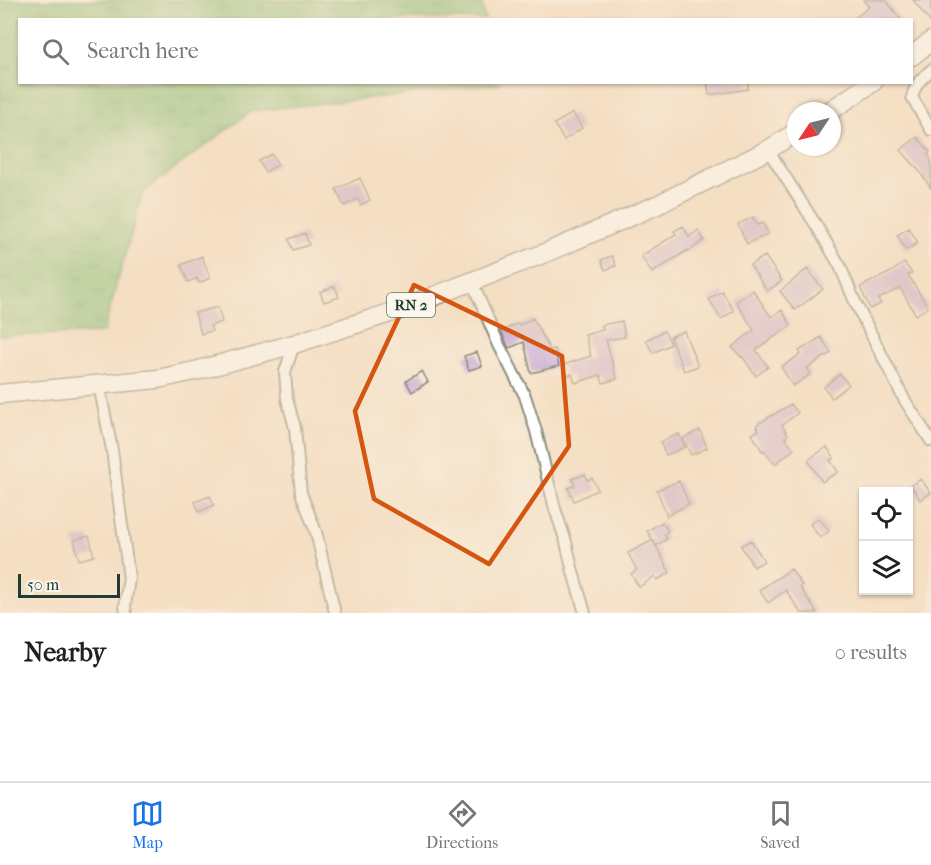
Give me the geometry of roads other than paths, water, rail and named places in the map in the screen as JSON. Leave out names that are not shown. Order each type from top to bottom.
[{"type":"main road","points":[[913,55],[931,41]]},
{"type":"main road","points":[[841,104],[870,84]]},
{"type":"main road","name":"RN 2","points":[[0,394],[158,379],[294,344],[396,311],[657,205],[768,150],[787,138]]},
{"type":"street","points":[[931,70],[914,87],[912,97],[931,130]]},
{"type":"street","points":[[768,150],[840,266],[856,304],[904,399],[931,441]]},
{"type":"street","points":[[472,282],[499,345],[525,396],[585,613]]},
{"type":"street","points":[[294,344],[285,372],[286,399],[295,428],[301,493],[316,532],[335,613]]},
{"type":"street","points":[[99,385],[112,450],[129,578],[126,613]]}]
